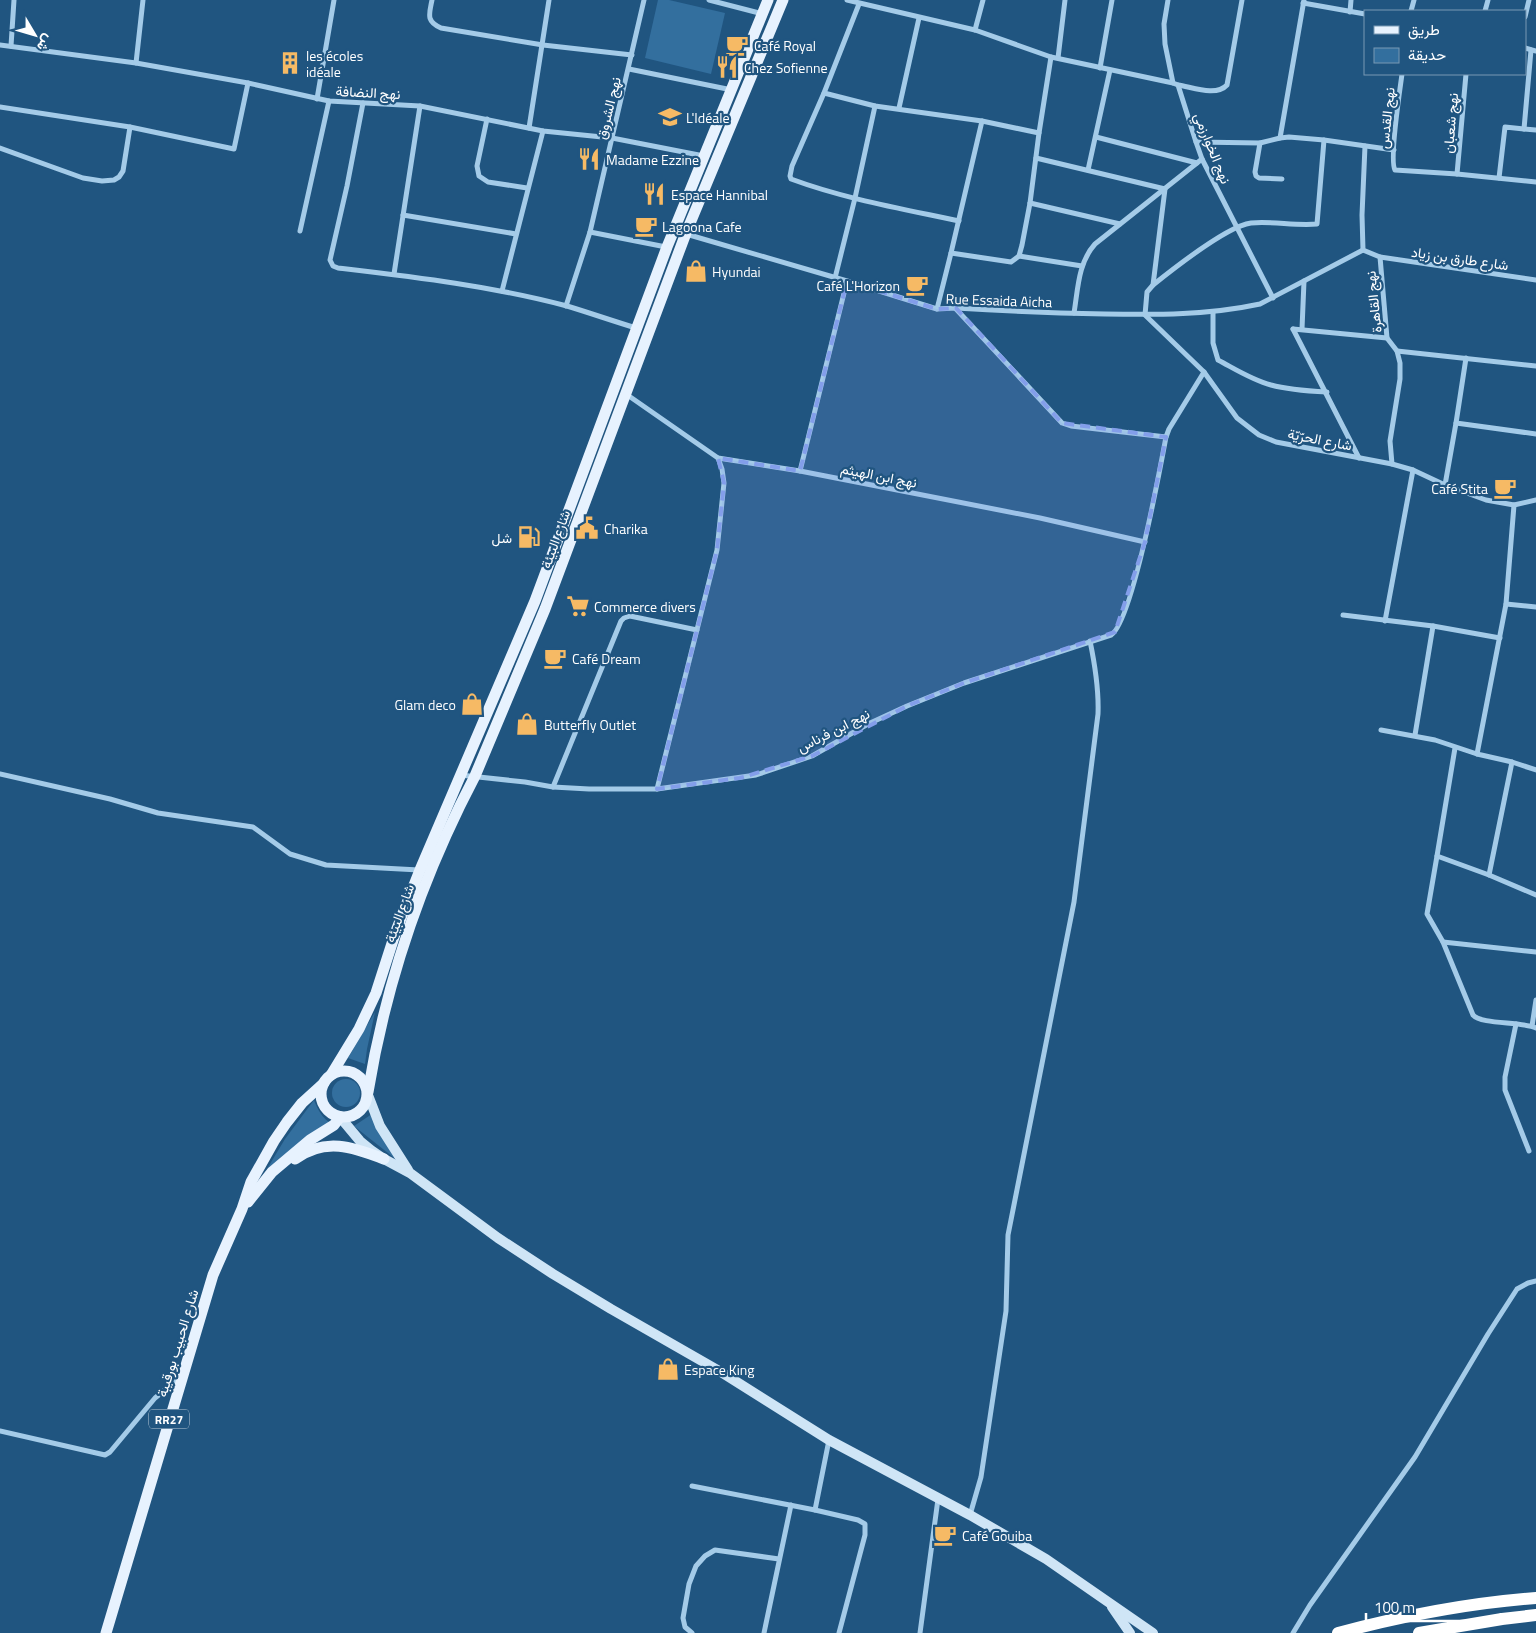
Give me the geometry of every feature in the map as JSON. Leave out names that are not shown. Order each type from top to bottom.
[{"type":"highway","points":[[1338,1633],[1400,1618],[1481,1603],[1536,1598]]},
{"type":"highway","points":[[1419,1633],[1536,1615]]},
{"type":"main road","name":"شارع البيئة","points":[[327,1079],[359,1029],[376,993],[396,931],[420,870],[535,601],[667,247],[768,0]]},
{"type":"main road","name":"شارع البيئة","points":[[368,1093],[383,1016],[404,941],[429,876],[545,609],[686,233],[782,0]]},
{"type":"main road","points":[[410,1173],[380,1126],[366,1084],[361,1077],[346,1070],[338,1071],[327,1079],[321,1095],[324,1107],[340,1117],[360,1141],[384,1159],[410,1173],[498,1238],[553,1274],[721,1372],[829,1440],[970,1515],[1046,1559],[1153,1633]]},
{"type":"main road","name":"RR27","points":[[242,1209],[251,1182],[286,1122],[302,1103],[327,1079]]},
{"type":"main road","name":"RR27","points":[[242,1209],[272,1172],[285,1160],[310,1140],[334,1125],[340,1117],[350,1117],[363,1109],[368,1093]]},
{"type":"main road","points":[[262,1185],[302,1154],[321,1147],[336,1145],[353,1148],[384,1159]]},
{"type":"main road","name":"شارع الحبيب بورقيبة","points":[[106,1633],[213,1275],[242,1209]]},
{"type":"main road","points":[[1109,1602],[1130,1633]]},
{"type":"street","points":[[11,46],[14,0]]},
{"type":"street","points":[[136,63],[143,0]]},
{"type":"street","points":[[317,99],[334,0]]},
{"type":"street","points":[[432,0],[430,19],[432,24],[441,28],[542,45],[632,55]]},
{"type":"street","points":[[529,128],[549,0]]},
{"type":"street","name":"نهج الشروق","points":[[566,306],[590,232],[644,0]]},
{"type":"street","points":[[709,0],[763,14]]},
{"type":"street","points":[[847,0],[975,30],[1051,57],[1217,92],[1227,85],[1242,0]]},
{"type":"street","points":[[975,30],[983,0]]},
{"type":"street","points":[[1058,58],[1063,0]]},
{"type":"street","points":[[1100,68],[1112,0]]},
{"type":"street","name":"نهج الخوارزمي","points":[[1168,0],[1164,24],[1165,44],[1176,84],[1196,142],[1202,159],[1236,228],[1273,298]]},
{"type":"street","points":[[1350,12],[1351,0]]},
{"type":"street","points":[[1526,13],[1529,0]]},
{"type":"street","points":[[1280,138],[1304,2],[1364,14]]},
{"type":"street","points":[[859,4],[824,93],[792,166],[791,179],[855,198],[959,221]]},
{"type":"street","points":[[899,108],[919,18]]},
{"type":"street","name":"نهج النضافة","points":[[0,45],[136,63],[248,83],[329,102],[420,106],[543,131],[612,138],[704,156]]},
{"type":"street","points":[[1524,129],[1534,50]]},
{"type":"street","points":[[951,253],[1011,262],[1019,256],[1030,203],[1051,57]]},
{"type":"street","points":[[629,69],[732,90]]},
{"type":"street","points":[[1088,170],[1110,70]]},
{"type":"street","name":"نهج القدس","points":[[1402,75],[1392,166],[1395,170],[1400,171],[1456,174]]},
{"type":"street","name":"نهج شعبان","points":[[1456,174],[1466,75]]},
{"type":"street","points":[[0,107],[130,127],[234,149],[248,83]]},
{"type":"street","points":[[824,93],[875,106],[899,108],[1039,132]]},
{"type":"street","points":[[300,231],[329,102]]},
{"type":"street","points":[[363,103],[330,260],[334,266],[502,291],[566,306],[637,328]]},
{"type":"street","points":[[394,274],[420,106]]},
{"type":"street","points":[[835,278],[875,106]]},
{"type":"street","points":[[487,119],[477,166],[479,176],[488,182],[527,188]]},
{"type":"street","points":[[937,309],[982,122]]},
{"type":"street","points":[[0,148],[84,178],[102,181],[114,180],[123,171],[130,127]]},
{"type":"street","points":[[1500,178],[1505,127],[1536,130]]},
{"type":"street","points":[[502,291],[543,131]]},
{"type":"street","points":[[1096,137],[1197,163]]},
{"type":"street","points":[[1196,142],[1260,143],[1280,138],[1324,140],[1394,150]]},
{"type":"street","points":[[1145,315],[1147,292],[1153,285],[1190,257],[1236,228],[1250,223],[1317,224],[1324,140]]},
{"type":"street","points":[[1260,143],[1256,176],[1259,178],[1282,179]]},
{"type":"street","points":[[1363,250],[1362,215],[1366,146]]},
{"type":"street","points":[[1036,158],[1165,189]]},
{"type":"street","points":[[1074,313],[1082,266],[1089,251],[1095,244],[1202,159]]},
{"type":"street","points":[[1456,174],[1536,182]]},
{"type":"street","points":[[1153,285],[1165,189]]},
{"type":"street","points":[[1030,203],[1120,224]]},
{"type":"street","points":[[403,215],[516,234]]},
{"type":"street","name":"Rue Essaida Aicha","points":[[674,231],[847,280],[937,309],[956,308],[1145,315],[1213,312],[1260,304],[1363,250]]},
{"type":"street","points":[[590,232],[667,247]]},
{"type":"street","name":"نهج القاهرة","points":[[1363,250],[1380,257],[1388,338],[1397,351],[1400,363],[1400,379],[1390,441],[1392,464]]},
{"type":"street","points":[[1019,256],[1082,266]]},
{"type":"street","name":"شارع طارق بن زياد","points":[[1380,257],[1536,280]]},
{"type":"street","points":[[800,472],[847,280]]},
{"type":"street","points":[[1302,329],[1304,281]]},
{"type":"street","points":[[956,308],[1062,423],[1071,426],[1166,437]]},
{"type":"street","points":[[1213,312],[1212,342],[1218,360],[1250,377],[1271,385],[1292,390],[1326,392]]},
{"type":"street","name":"شارع الحرّيّة","points":[[1145,315],[1204,372],[1237,418],[1260,435],[1276,442],[1392,464],[1413,470],[1445,485],[1486,500],[1514,505],[1536,500]]},
{"type":"street","points":[[1359,458],[1293,328],[1388,338]]},
{"type":"street","points":[[1397,351],[1536,366]]},
{"type":"street","points":[[1445,485],[1466,358]]},
{"type":"street","points":[[1145,542],[1166,437],[1204,372]]},
{"type":"street","name":"نهج ابن الهيثم","points":[[626,394],[718,458],[1040,518],[1145,542]]},
{"type":"street","points":[[1456,422],[1536,434]]},
{"type":"street","points":[[657,790],[717,550],[724,484],[718,458]]},
{"type":"street","points":[[1385,621],[1413,470]]},
{"type":"street","points":[[1477,754],[1506,604],[1514,505]]},
{"type":"street","name":"نهج ابن فرناس","points":[[460,775],[553,787],[657,790],[740,778],[788,765],[812,756],[868,724],[907,706],[964,683],[1115,632],[1125,612],[1145,542]]},
{"type":"street","points":[[1506,604],[1536,607]]},
{"type":"street","points":[[1342,615],[1433,626],[1500,638]]},
{"type":"street","points":[[553,787],[621,621],[630,616],[697,630]]},
{"type":"street","points":[[1415,735],[1433,626]]},
{"type":"street","points":[[970,1515],[981,1477],[1006,1312],[1008,1235],[1074,902],[1099,698],[1095,662],[1090,641]]},
{"type":"street","points":[[1381,730],[1435,740],[1455,748],[1536,770]]},
{"type":"street","points":[[1455,748],[1428,914],[1443,942],[1475,1018],[1534,1027],[1536,1000]]},
{"type":"street","points":[[1489,874],[1512,762]]},
{"type":"street","points":[[0,774],[110,799],[158,813],[253,827],[290,854],[326,865],[420,870]]},
{"type":"street","points":[[1437,856],[1489,874],[1536,895]]},
{"type":"street","points":[[1443,942],[1536,952]]},
{"type":"street","points":[[1516,1024],[1504,1077],[1505,1090],[1528,1151]]},
{"type":"street","points":[[1293,1633],[1310,1605],[1415,1457],[1517,1289],[1528,1282],[1536,1281]]},
{"type":"street","points":[[0,1431],[105,1455],[110,1452],[154,1398],[182,1376]]},
{"type":"street","points":[[815,1510],[829,1440]]},
{"type":"street","points":[[692,1486],[815,1510],[858,1520],[865,1524],[866,1527],[839,1633]]},
{"type":"street","points":[[920,1633],[938,1499]]},
{"type":"street","points":[[764,1633],[791,1505]]},
{"type":"street","points":[[692,1633],[685,1627],[683,1618],[688,1584],[696,1566],[705,1556],[715,1550],[779,1559]]},
{"type":"highlighted area","points":[[847,281],[937,309],[956,308],[1062,423],[1166,437],[1145,542],[1115,632],[964,683],[907,706],[812,756],[740,778],[657,789],[717,550],[724,483],[718,458],[800,471]]},
{"type":"green space","points":[[658,0],[669,0],[725,13],[711,74],[645,58]]},
{"type":"green space","points":[[375,1012],[365,1064],[348,1058]]},
{"type":"green space","points":[[346,1079],[356,1083],[360,1093],[356,1103],[346,1107],[336,1103],[332,1093],[336,1083]]},
{"type":"green space","points":[[314,1100],[321,1114],[332,1124],[295,1146],[267,1169],[285,1139]]},
{"type":"green space","points":[[372,1114],[398,1161],[354,1126]]},
{"type":"place","name":"Café Royal","points":[[737,45]]},
{"type":"place","name":"les écoles idéale","points":[[290,63]]},
{"type":"place","name":"Chez Sofienne","points":[[727,67]]},
{"type":"place","name":"L'Idéale","points":[[670,117]]},
{"type":"place","name":"Madame Ezzine","points":[[589,159]]},
{"type":"place","name":"Espace Hannibal","points":[[654,194]]},
{"type":"place","name":"Lagoona Cafe","points":[[646,226]]},
{"type":"place","name":"Hyundai","points":[[696,271]]},
{"type":"place","name":"Café L'Horizon","points":[[917,285]]},
{"type":"place","name":"Café Stita","points":[[1505,488]]},
{"type":"place","name":"Charika","points":[[587,528]]},
{"type":"place","name":"شل","points":[[529,537]]},
{"type":"place","name":"Commerce divers","points":[[578,606]]},
{"type":"place","name":"Café Dream","points":[[555,658]]},
{"type":"place","name":"Glam deco","points":[[472,704]]},
{"type":"place","name":"Butterfly Outlet","points":[[527,724]]},
{"type":"place","name":"Espace King","points":[[668,1369]]},
{"type":"place","name":"Café Gouiba","points":[[945,1535]]}]
